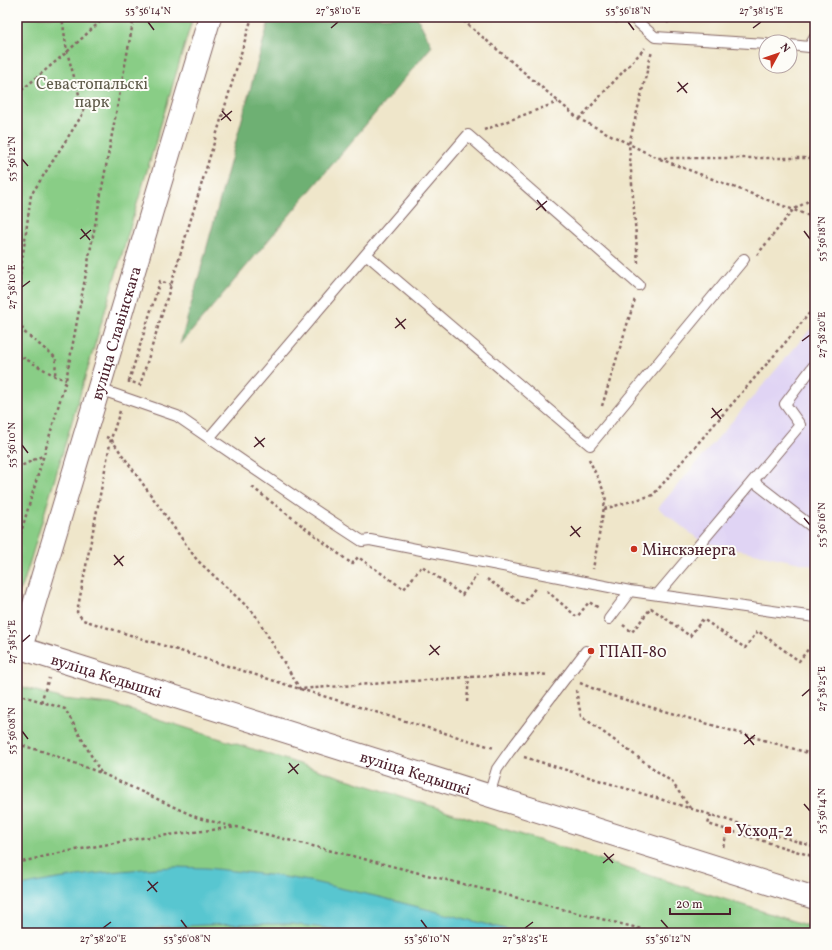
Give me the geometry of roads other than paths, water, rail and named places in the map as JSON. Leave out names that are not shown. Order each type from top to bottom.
[{"type":"street","name":"вуліца Славінскага","points":[[19,647],[99,389],[210,17]]},
{"type":"street","name":"вуліца Кедышкі","points":[[19,647],[55,660],[815,898]]},
{"type":"lane","points":[[632,17],[655,37],[758,43]]},
{"type":"lane","points":[[798,46],[809,47],[815,37]]},
{"type":"lane","points":[[209,438],[468,135],[639,285]]},
{"type":"lane","points":[[366,254],[590,446],[744,259]]},
{"type":"lane","points":[[657,595],[800,425],[785,404],[815,364]]},
{"type":"lane","points":[[99,389],[177,416],[362,541],[370,540],[630,591],[815,618]]},
{"type":"lane","points":[[753,481],[815,529]]},
{"type":"lane","points":[[609,620],[630,591]]},
{"type":"lane","points":[[489,795],[497,769],[586,651]]},
{"type":"water","points":[[175,867],[207,868],[309,881],[521,933],[357,933],[291,924],[249,924],[165,927],[119,933],[17,933],[17,887],[56,879]]},
{"type":"place","name":"Мінскэнерга","points":[[634,549]]},
{"type":"place","name":"ГПАП-80","points":[[591,651]]},
{"type":"place","name":"Усход-2","points":[[728,830]]},
{"type":"park label","name":"Севастопальскі парк","points":[[92,92]]}]
